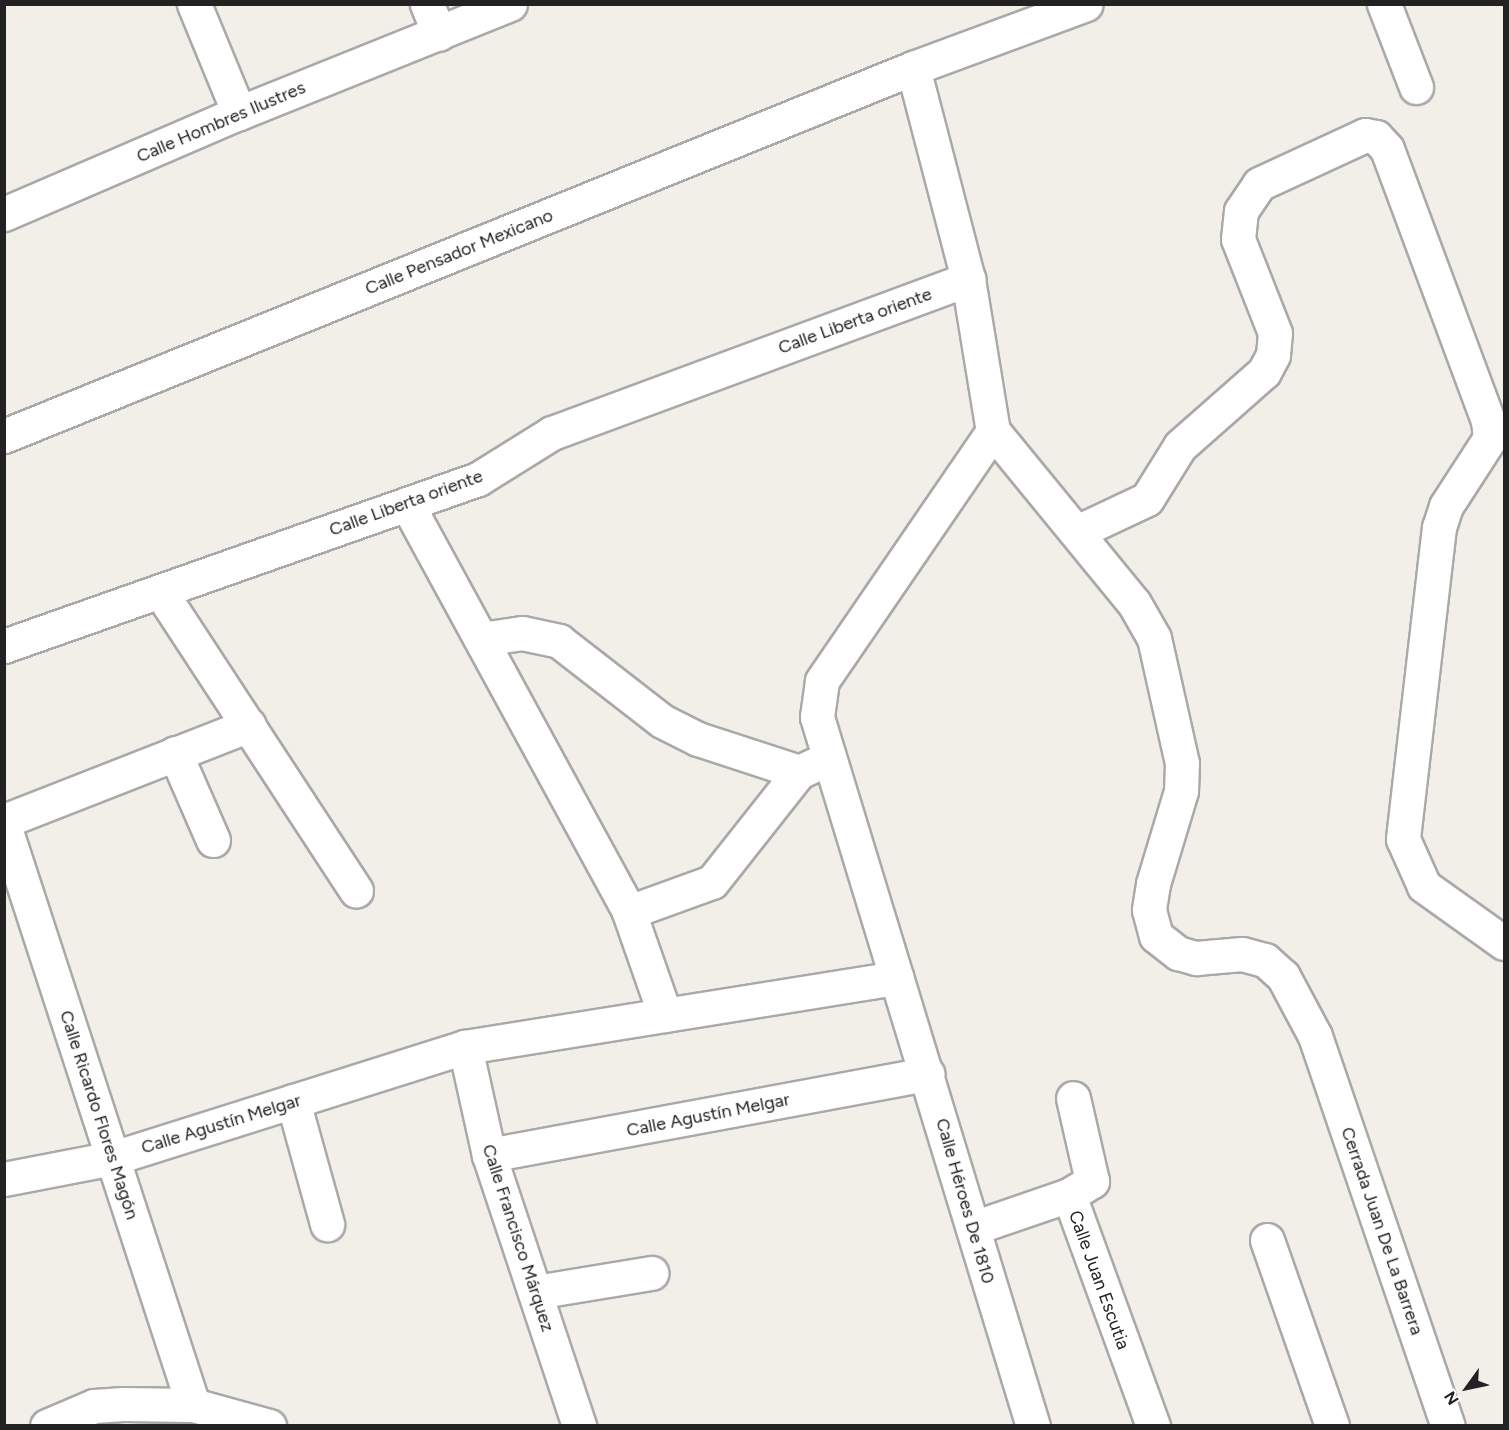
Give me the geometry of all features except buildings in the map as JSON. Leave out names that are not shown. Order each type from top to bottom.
[{"type":"street","points":[[194,4],[239,113]]},
{"type":"street","name":"Calle Hombres Ilustres","points":[[4,214],[239,113],[433,19],[510,4]]},
{"type":"street","name":"Calle Pensador Mexicano","points":[[4,436],[912,68],[1086,4]]},
{"type":"street","points":[[1384,4],[1416,87]]},
{"type":"street","points":[[912,68],[968,279],[993,431]]},
{"type":"street","points":[[1077,532],[1147,499],[1180,446],[1264,372],[1273,355],[1275,333],[1238,239],[1241,211],[1258,184],[1365,135],[1376,137],[1387,148],[1488,420],[1490,438],[1446,506],[1439,527],[1403,839],[1424,886],[1504,943]]},
{"type":"street","name":"Calle Liberta oriente","points":[[4,646],[478,479],[552,434],[968,279]]},
{"type":"street","name":"Cerrada Juan De La Barrera","points":[[993,431],[1134,603],[1154,638],[1182,763],[1181,791],[1153,884],[1149,910],[1156,936],[1178,953],[1196,958],[1242,954],[1264,960],[1283,976],[1315,1036],[1448,1425]]},
{"type":"street","name":"Calle Héroes De 1810","points":[[993,431],[822,681],[813,766],[897,978],[1033,1425]]},
{"type":"street","points":[[407,504],[629,912],[664,1015]]},
{"type":"street","points":[[160,591],[356,891]]},
{"type":"street","points":[[481,639],[522,633],[559,641],[662,721],[698,739],[813,766],[712,882],[629,912]]},
{"type":"street","points":[[4,823],[249,725]]},
{"type":"street","points":[[176,753],[213,840]]},
{"type":"street","name":"Calle Ricardo Flores Magón","points":[[4,823],[193,1405]]},
{"type":"street","name":"Calle Agustín Melgar","points":[[4,1179],[113,1158],[465,1047],[897,978]]},
{"type":"street","name":"Calle Francisco Márquez","points":[[465,1047],[489,1155],[579,1425]]},
{"type":"street","name":"Calle Agustín Melgar","points":[[489,1155],[928,1074]]},
{"type":"street","points":[[1069,1195],[1092,1181],[1073,1098]]},
{"type":"street","points":[[293,1101],[327,1224]]},
{"type":"street","name":"Calle Juan Escutia","points":[[973,1228],[1069,1195],[1153,1425]]},
{"type":"street","points":[[1267,1240],[1332,1425]]},
{"type":"street","points":[[535,1292],[651,1273]]},
{"type":"street","points":[[48,1425],[94,1406],[193,1405],[269,1425]]}]
